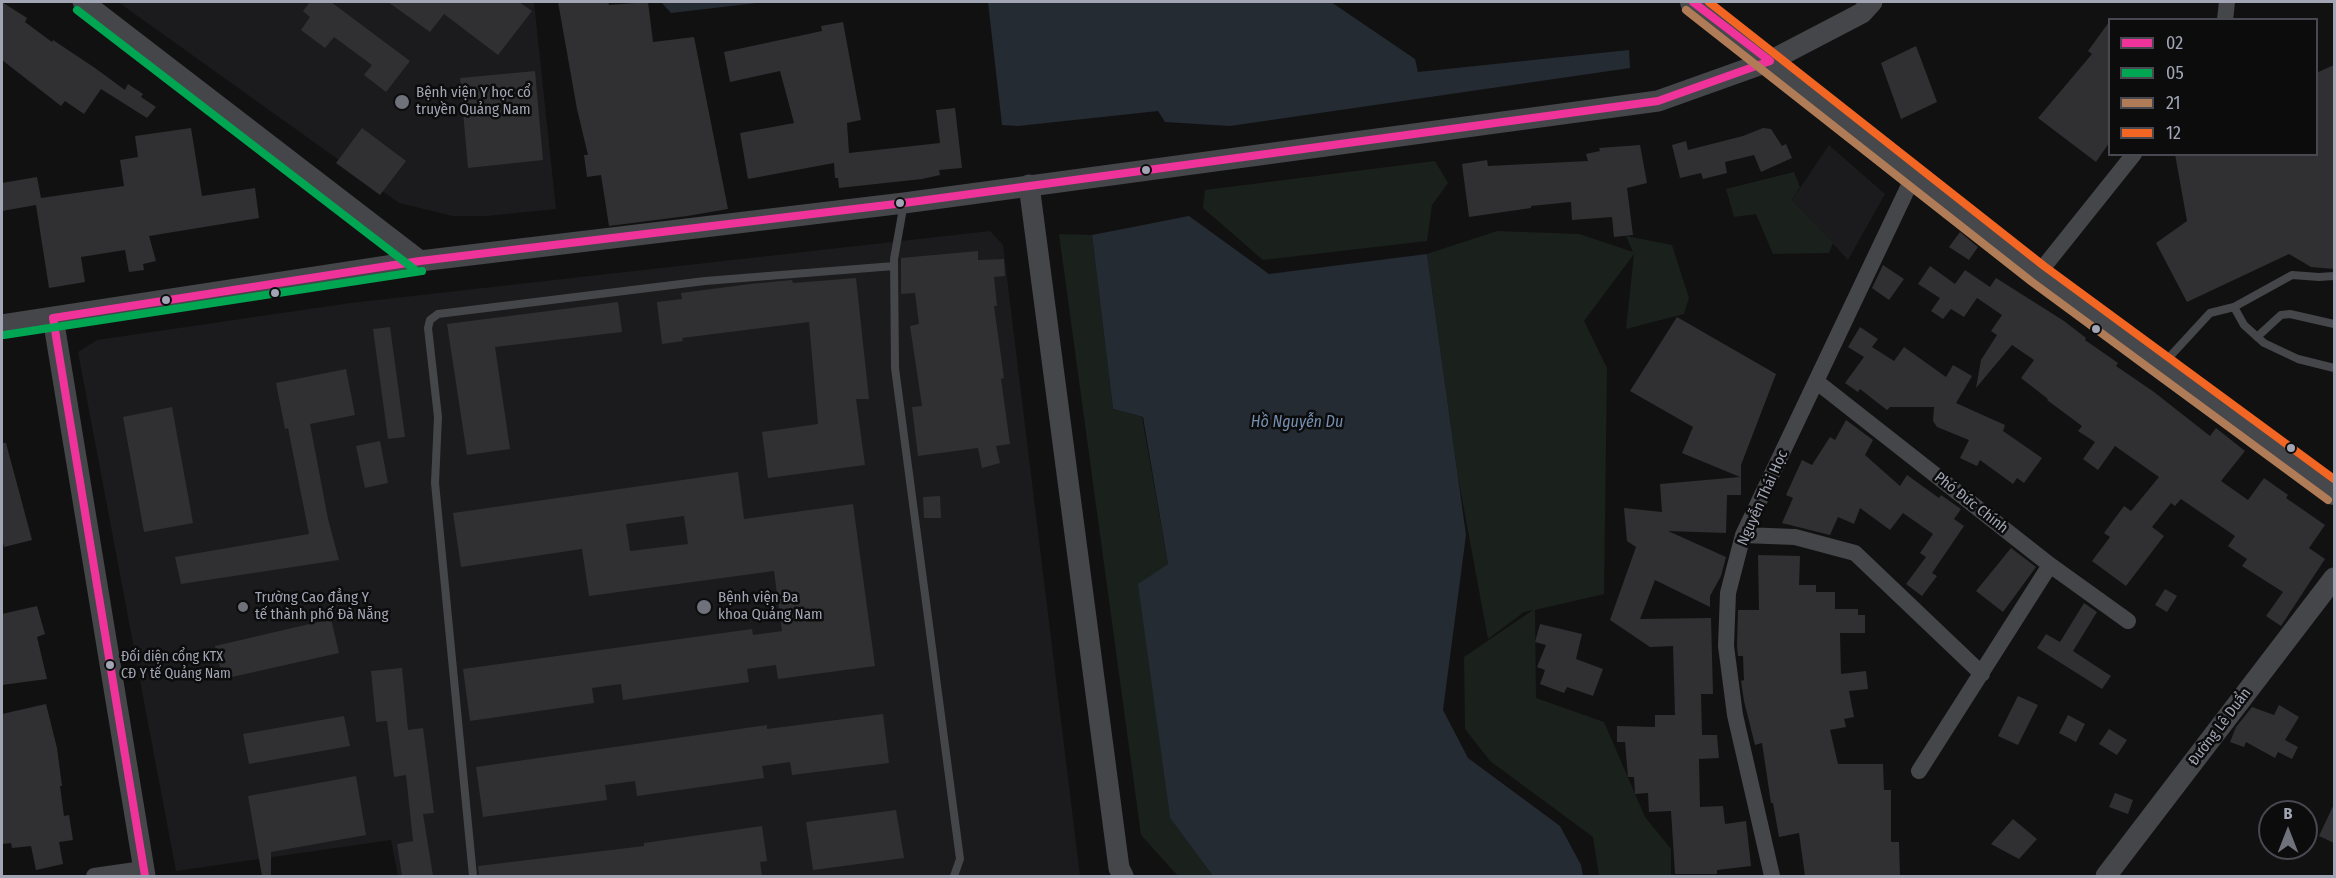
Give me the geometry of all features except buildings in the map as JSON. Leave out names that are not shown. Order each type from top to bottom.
[{"type":"main road","points":[[1693,2],[2038,274],[2334,492]]},
{"type":"street","points":[[83,2],[420,261]]},
{"type":"street","points":[[2,325],[420,261],[904,203],[1658,101],[1770,61],[1862,13],[1872,2]]},
{"type":"street","points":[[2225,18],[2227,2]]},
{"type":"street","points":[[2038,274],[2132,156]]},
{"type":"street","name":"Nguyễn Thái Học","points":[[1772,876],[1735,715],[1726,646],[1728,593],[1743,535],[1913,177]]},
{"type":"street","points":[[1029,185],[1116,853],[1123,876]]},
{"type":"street","points":[[53,318],[144,873],[94,876]]},
{"type":"street","name":"Phó Đức Chính","points":[[1817,382],[2050,565],[2128,621]]},
{"type":"street","points":[[1743,535],[1795,537],[1855,554],[1982,674]]},
{"type":"street","points":[[1919,771],[1934,744],[1982,674],[2050,565]]},
{"type":"street","name":"Đường Lê Duẩn","points":[[2106,876],[2334,578]]},
{"type":"lane","points":[[904,203],[894,266],[895,368],[960,859],[954,876]]},
{"type":"lane","points":[[473,876],[435,483],[438,417],[428,328],[430,320],[438,314],[705,281],[894,266]]},
{"type":"lane","points":[[2161,366],[2210,313],[2234,306],[2292,275],[2334,276]]},
{"type":"lane","points":[[2234,306],[2244,325],[2264,343],[2298,360],[2334,368]]},
{"type":"lane","points":[[2257,337],[2281,315],[2290,314],[2334,324]]},
{"type":"shaded area","name":"Bệnh viện Y học cổ truyền Quảng Nam","points":[[118,2],[534,2],[556,209],[487,216],[453,216],[399,203]]},
{"type":"shaded area","points":[[1829,145],[1885,194],[1848,260],[1792,200]]},
{"type":"shaded area","points":[[1435,161],[1448,183],[1432,205],[1427,241],[1263,260],[1203,208],[1205,190]]},
{"type":"shaded area","points":[[1794,172],[1800,187],[1792,200],[1833,243],[1829,253],[1773,254],[1756,214],[1734,217],[1726,189]]},
{"type":"shaded area","name":"Bệnh viện Đa khoa Quảng Nam","points":[[990,231],[1003,245],[1080,876],[398,876],[391,840],[176,871],[78,352],[97,340],[350,303]]},
{"type":"shaded area","points":[[1497,231],[1579,234],[1633,252],[1626,236],[1672,245],[1689,298],[1684,314],[1626,329],[1634,254],[1584,321],[1607,368],[1604,594],[1535,610],[1536,698],[1604,722],[1645,817],[1671,849],[1671,876],[1599,876],[1593,837],[1490,761],[1465,729],[1464,657],[1533,610],[1524,612],[1488,639],[1458,477],[1427,254]]},
{"type":"shaded area","points":[[1059,234],[1092,235],[1113,409],[1142,417],[1168,564],[1139,584],[1170,818],[1213,876],[1178,876],[1141,835]]},
{"type":"water","points":[[661,2],[765,2],[671,13]]},
{"type":"water","points":[[988,2],[1331,2],[1415,59],[1418,72],[1629,50],[1630,68],[1230,126],[1165,122],[1158,111],[1018,126],[1002,125]]},
{"type":"water","name":"Hồ Nguyễn Du","points":[[1189,216],[1269,274],[1427,254],[1466,535],[1443,710],[1468,758],[1560,826],[1581,865],[1583,876],[1213,876],[1170,818],[1138,584],[1168,564],[1143,417],[1113,409],[1092,235]]},
{"type":"transit line","name":"02","points":[[1693,2],[1770,61]]},
{"type":"transit line","name":"12","points":[[1709,2],[2044,266],[2334,479]]},
{"type":"transit line","name":"05","points":[[77,10],[414,269]]},
{"type":"transit line","name":"21","points":[[1686,10],[2032,282],[2328,500]]},
{"type":"transit line","name":"02","points":[[53,318],[420,261],[904,203],[1658,101],[1770,61]]},
{"type":"transit line","name":"05","points":[[4,335],[422,271]]},
{"type":"transit line","name":"02","points":[[53,318],[145,876]]},
{"type":"place","name":"Bệnh viện Y học cổ truyền Quảng Nam","points":[[402,102]]},
{"type":"place","name":"Trường Cao đẳng Y tế thành phố Đà Nẵng","points":[[243,607]]},
{"type":"place","name":"Bệnh viện Đa khoa Quảng Nam","points":[[704,607]]},
{"type":"place","name":"Đối diện cổng KTX CĐ Y tế Quảng Nam","points":[[110,665]]}]
